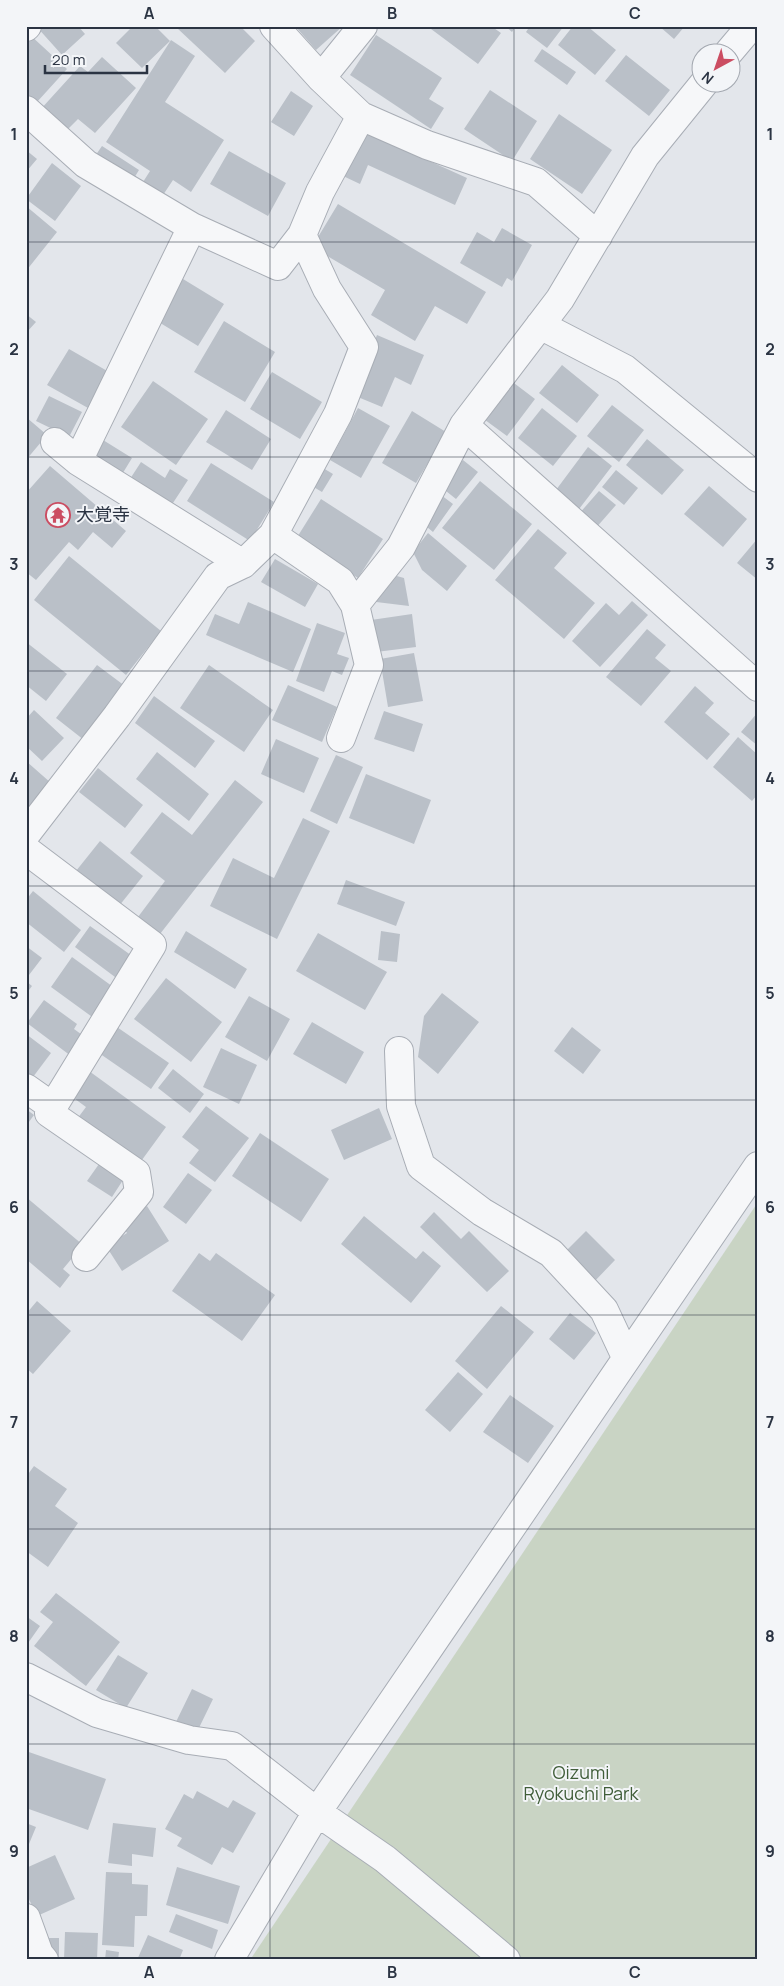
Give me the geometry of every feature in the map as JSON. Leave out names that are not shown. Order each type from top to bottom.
[{"type":"street","points":[[274,26],[321,78],[362,116],[427,145],[536,182],[598,236]]},
{"type":"street","points":[[321,78],[363,26]]},
{"type":"street","points":[[738,42],[751,26]]},
{"type":"street","points":[[355,605],[401,547],[464,425],[560,299],[645,156],[697,92]]},
{"type":"street","points":[[28,116],[86,164],[192,227],[278,266],[302,235],[320,192],[362,116]]},
{"type":"street","points":[[78,461],[192,227]]},
{"type":"street","points":[[26,834],[118,716],[218,576],[243,564],[272,534],[338,414],[364,347],[327,288],[302,235]]},
{"type":"street","points":[[540,325],[625,369],[715,454],[758,478]]},
{"type":"street","points":[[464,425],[758,687]]},
{"type":"street","points":[[55,442],[78,461],[243,564]]},
{"type":"street","points":[[272,534],[340,582],[355,605],[369,665],[341,738]]},
{"type":"street","points":[[26,850],[152,945],[49,1113],[136,1173],[139,1192],[86,1257]]},
{"type":"street","points":[[399,1051],[401,1106],[421,1166],[482,1212],[551,1253],[604,1310],[626,1357]]},
{"type":"street","points":[[26,1088],[53,1107]]},
{"type":"street","points":[[229,1960],[317,1812],[758,1166]]},
{"type":"street","points":[[26,1677],[97,1713],[189,1740],[232,1746],[317,1812],[385,1859],[506,1960]]},
{"type":"street","points":[[26,1918],[39,1954],[44,1960]]},
{"type":"green space","name":"Oizumi Ryokuchi Park","points":[[758,1202],[758,1960],[250,1960]]},
{"type":"building","points":[[36,26],[78,26],[85,34],[62,55]]},
{"type":"building","points":[[133,26],[155,26],[170,41],[142,68],[116,43]]},
{"type":"building","points":[[179,26],[240,26],[255,41],[225,73],[177,28]]},
{"type":"building","points":[[295,26],[343,26],[316,50]]},
{"type":"building","points":[[427,26],[491,26],[501,33],[478,64]]},
{"type":"building","points":[[505,26],[516,26],[512,32]]},
{"type":"building","points":[[530,26],[564,26],[547,48],[526,32]]},
{"type":"building","points":[[573,26],[587,26],[616,50],[595,75],[558,45]]},
{"type":"building","points":[[659,26],[685,26],[674,39]]},
{"type":"building","points":[[29,34],[67,69],[37,102],[26,93],[26,37]]},
{"type":"building","points":[[376,35],[442,78],[429,99],[444,108],[431,129],[350,75]]},
{"type":"building","points":[[171,40],[195,56],[165,102],[224,140],[191,192],[173,180],[163,195],[143,182],[150,171],[106,142]]},
{"type":"building","points":[[542,49],[576,72],[567,85],[534,61]]},
{"type":"building","points":[[626,55],[670,90],[649,116],[605,81]]},
{"type":"building","points":[[102,57],[136,88],[95,133],[78,119],[65,132],[40,110],[80,66],[88,72]]},
{"type":"building","points":[[490,90],[537,121],[512,161],[464,129]]},
{"type":"building","points":[[291,91],[313,106],[294,136],[271,122]]},
{"type":"building","points":[[559,114],[612,150],[582,194],[530,159]]},
{"type":"building","points":[[361,130],[467,178],[455,205],[368,165],[360,184],[341,175]]},
{"type":"building","points":[[102,146],[139,170],[131,183],[93,159]]},
{"type":"building","points":[[26,150],[37,159],[26,172]]},
{"type":"building","points":[[229,151],[286,183],[268,216],[210,184]]},
{"type":"building","points":[[52,163],[81,186],[55,221],[26,199]]},
{"type":"building","points":[[338,204],[486,292],[467,324],[435,306],[415,341],[371,315],[385,290],[312,247]]},
{"type":"building","points":[[26,206],[57,232],[26,271]]},
{"type":"building","points":[[502,228],[532,245],[512,281],[507,278],[502,287],[460,263],[477,232],[494,242]]},
{"type":"building","points":[[183,279],[224,304],[198,346],[157,321]]},
{"type":"building","points":[[26,314],[36,322],[26,333]]},
{"type":"building","points":[[224,321],[275,352],[245,402],[194,372]]},
{"type":"building","points":[[377,335],[424,355],[411,385],[395,377],[382,407],[353,395]]},
{"type":"building","points":[[69,349],[109,372],[88,408],[47,385]]},
{"type":"building","points":[[562,365],[599,395],[577,423],[539,393]]},
{"type":"building","points":[[272,372],[322,402],[300,439],[250,409]]},
{"type":"building","points":[[510,380],[535,399],[507,436],[481,417]]},
{"type":"building","points":[[153,381],[208,419],[176,465],[121,427]]},
{"type":"building","points":[[49,396],[82,412],[69,437],[36,421]]},
{"type":"building","points":[[612,405],[644,430],[619,462],[587,436]]},
{"type":"building","points":[[358,408],[390,426],[361,478],[330,460]]},
{"type":"building","points":[[542,408],[577,436],[553,466],[518,438]]},
{"type":"building","points":[[226,410],[271,439],[252,470],[206,442]]},
{"type":"building","points":[[412,411],[446,432],[416,483],[382,463]]},
{"type":"building","points":[[26,417],[47,435],[26,460]]},
{"type":"building","points":[[647,439],[684,470],[662,495],[626,465]]},
{"type":"building","points":[[103,440],[132,458],[121,476],[92,458]]},
{"type":"building","points":[[588,447],[612,466],[576,513],[553,494]]},
{"type":"building","points":[[463,460],[478,472],[456,499],[441,487]]},
{"type":"building","points":[[141,462],[165,478],[170,469],[188,480],[171,506],[130,479]]},
{"type":"building","points":[[211,463],[274,502],[250,541],[187,501]]},
{"type":"building","points":[[318,465],[333,474],[322,492],[307,483]]},
{"type":"building","points":[[50,466],[126,531],[112,548],[93,532],[78,550],[69,542],[36,580],[26,572],[26,493]]},
{"type":"building","points":[[616,470],[638,488],[624,505],[602,487]]},
{"type":"building","points":[[480,481],[532,524],[494,570],[442,528]]},
{"type":"building","points":[[709,486],[747,519],[723,547],[684,514]]},
{"type":"building","points":[[599,491],[616,505],[595,529],[578,515]]},
{"type":"building","points":[[441,495],[453,504],[433,532],[421,522]]},
{"type":"building","points":[[321,499],[383,539],[358,578],[296,539]]},
{"type":"building","points":[[538,529],[567,553],[554,568],[595,603],[564,639],[495,580]]},
{"type":"building","points":[[428,533],[467,566],[447,591],[422,570],[413,552]]},
{"type":"building","points":[[758,538],[758,580],[737,563]]},
{"type":"building","points":[[69,556],[161,631],[126,675],[34,600]]},
{"type":"building","points":[[275,559],[318,584],[305,607],[261,582]]},
{"type":"building","points":[[386,573],[404,578],[409,606],[368,601]]},
{"type":"building","points":[[632,601],[648,615],[600,667],[572,641],[606,603],[619,615]]},
{"type":"building","points":[[248,602],[311,629],[293,672],[206,635],[215,614],[239,624]]},
{"type":"building","points":[[412,614],[416,647],[376,652],[371,620]]},
{"type":"building","points":[[317,623],[345,633],[337,654],[349,658],[342,675],[332,671],[324,692],[296,681]]},
{"type":"building","points":[[647,629],[666,645],[655,658],[671,671],[641,706],[606,677]]},
{"type":"building","points":[[26,642],[67,674],[46,701],[26,685]]},
{"type":"building","points":[[414,653],[423,701],[388,707],[380,659]]},
{"type":"building","points":[[97,665],[125,686],[84,740],[56,718]]},
{"type":"building","points":[[209,665],[273,710],[244,752],[180,708]]},
{"type":"building","points":[[288,685],[337,707],[322,742],[272,720]]},
{"type":"building","points":[[695,686],[714,703],[705,713],[730,734],[707,760],[664,722]]},
{"type":"building","points":[[154,696],[215,741],[195,768],[135,723]]},
{"type":"building","points":[[34,710],[64,738],[42,761],[26,746],[26,719]]},
{"type":"building","points":[[384,711],[423,724],[414,752],[374,739]]},
{"type":"building","points":[[758,712],[758,746],[741,732]]},
{"type":"building","points":[[738,737],[758,755],[758,794],[752,801],[713,767]]},
{"type":"building","points":[[276,739],[319,758],[304,793],[261,774]]},
{"type":"building","points":[[157,752],[209,794],[189,821],[136,779]]},
{"type":"building","points":[[336,755],[363,767],[337,824],[310,811]]},
{"type":"building","points":[[26,761],[51,783],[26,812]]},
{"type":"building","points":[[98,768],[143,805],[125,828],[79,792]]},
{"type":"building","points":[[366,774],[431,800],[414,844],[349,818]]},
{"type":"building","points":[[235,780],[263,802],[160,934],[138,917],[165,881],[130,853],[162,812],[192,835]]},
{"type":"building","points":[[303,818],[330,831],[277,939],[210,906],[233,858],[274,878]]},
{"type":"building","points":[[100,841],[143,876],[119,906],[76,871]]},
{"type":"building","points":[[346,880],[405,902],[396,926],[337,904]]},
{"type":"building","points":[[33,891],[81,930],[64,952],[26,922],[26,900]]},
{"type":"building","points":[[90,926],[135,958],[119,980],[75,947]]},
{"type":"building","points":[[186,931],[247,969],[235,989],[174,952]]},
{"type":"building","points":[[381,931],[400,934],[397,962],[378,960]]},
{"type":"building","points":[[318,933],[387,972],[365,1010],[296,971]]},
{"type":"building","points":[[26,946],[42,958],[29,975],[26,973]]},
{"type":"building","points":[[72,957],[116,989],[95,1019],[51,987]]},
{"type":"building","points":[[166,978],[222,1022],[191,1062],[134,1019]]},
{"type":"building","points":[[26,981],[32,986],[26,994]]},
{"type":"building","points":[[442,993],[479,1022],[438,1074],[418,1057],[424,1016]]},
{"type":"building","points":[[249,996],[290,1019],[267,1061],[225,1037]]},
{"type":"building","points":[[44,1000],[77,1024],[74,1029],[85,1037],[71,1056],[27,1023]]},
{"type":"building","points":[[312,1022],[364,1052],[346,1084],[293,1054]]},
{"type":"building","points":[[114,1025],[169,1063],[151,1089],[96,1051]]},
{"type":"building","points":[[572,1027],[601,1050],[583,1074],[554,1051]]},
{"type":"building","points":[[26,1034],[51,1053],[33,1077],[26,1073]]},
{"type":"building","points":[[221,1048],[257,1065],[239,1104],[203,1087]]},
{"type":"building","points":[[173,1069],[204,1094],[190,1113],[158,1088]]},
{"type":"building","points":[[89,1071],[166,1127],[139,1164],[77,1119],[86,1107],[71,1096]]},
{"type":"building","points":[[206,1106],[249,1138],[215,1182],[189,1163],[199,1150],[182,1137]]},
{"type":"building","points":[[379,1108],[392,1139],[344,1160],[331,1130]]},
{"type":"building","points":[[26,1109],[34,1115],[26,1126]]},
{"type":"building","points":[[260,1133],[329,1179],[301,1222],[232,1176]]},
{"type":"building","points":[[99,1164],[123,1180],[112,1197],[87,1181]]},
{"type":"building","points":[[188,1173],[212,1190],[186,1224],[163,1207]]},
{"type":"building","points":[[26,1197],[83,1245],[63,1269],[70,1275],[60,1288],[26,1259]]},
{"type":"building","points":[[147,1206],[169,1241],[122,1271],[106,1246],[127,1233],[120,1223]]},
{"type":"building","points":[[434,1212],[461,1239],[469,1231],[509,1271],[487,1292],[420,1227]]},
{"type":"building","points":[[364,1216],[416,1259],[423,1251],[441,1266],[411,1303],[341,1244]]},
{"type":"building","points":[[586,1231],[615,1260],[593,1283],[563,1254]]},
{"type":"building","points":[[199,1253],[210,1261],[216,1253],[275,1295],[242,1341],[172,1291]]},
{"type":"building","points":[[37,1301],[71,1331],[33,1374],[26,1368],[26,1314]]},
{"type":"building","points":[[501,1306],[534,1332],[487,1389],[455,1361]]},
{"type":"building","points":[[570,1313],[596,1333],[574,1360],[549,1339]]},
{"type":"building","points":[[458,1372],[483,1394],[450,1432],[425,1410]]},
{"type":"building","points":[[510,1395],[554,1426],[528,1463],[483,1432]]},
{"type":"building","points":[[34,1466],[67,1489],[55,1506],[78,1523],[48,1567],[26,1551],[26,1477]]},
{"type":"building","points":[[56,1593],[120,1642],[86,1686],[34,1646],[53,1622],[40,1612]]},
{"type":"building","points":[[26,1616],[40,1626],[26,1646]]},
{"type":"building","points":[[118,1655],[148,1673],[126,1708],[96,1690]]},
{"type":"building","points":[[192,1689],[213,1699],[196,1734],[175,1724]]},
{"type":"building","points":[[26,1751],[106,1779],[88,1830],[26,1808]]},
{"type":"building","points":[[197,1791],[228,1808],[233,1800],[256,1813],[233,1853],[222,1847],[212,1865],[177,1846],[182,1838],[165,1829],[184,1794],[193,1799]]},
{"type":"building","points":[[26,1823],[36,1827],[29,1844],[26,1843]]},
{"type":"building","points":[[113,1823],[156,1828],[153,1857],[132,1854],[132,1866],[108,1863]]},
{"type":"building","points":[[55,1855],[75,1899],[37,1916],[26,1893],[26,1868]]},
{"type":"building","points":[[177,1867],[240,1886],[228,1924],[166,1905]]},
{"type":"building","points":[[106,1872],[132,1873],[132,1884],[148,1885],[147,1916],[135,1916],[134,1947],[102,1945]]},
{"type":"building","points":[[176,1914],[218,1930],[212,1949],[169,1932]]},
{"type":"building","points":[[65,1932],[98,1933],[97,1960],[64,1960]]},
{"type":"building","points":[[148,1935],[183,1950],[179,1960],[137,1960]]},
{"type":"building","points":[[45,1938],[59,1938],[59,1960],[45,1960]]},
{"type":"building","points":[[106,1950],[119,1952],[118,1960],[105,1960]]},
{"type":"place","name":"大覚寺","points":[[58,515]]}]
